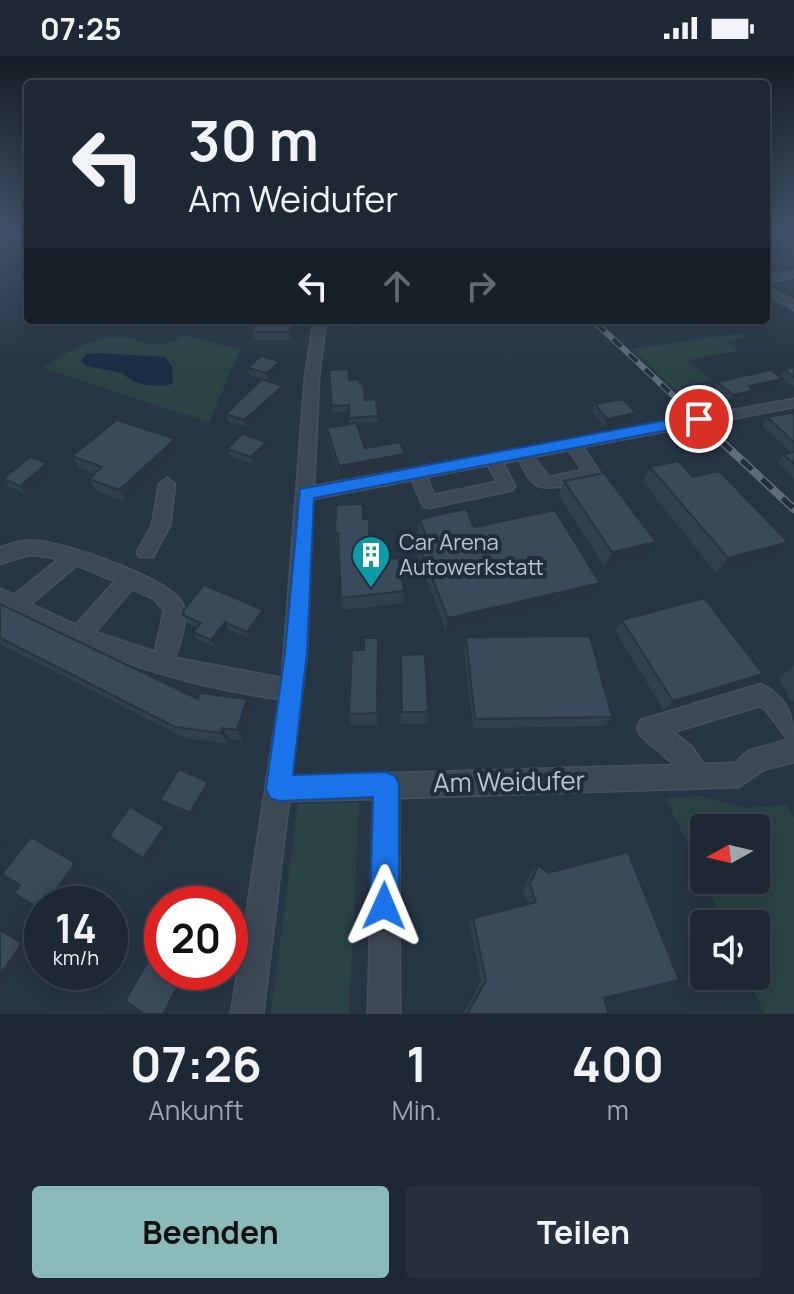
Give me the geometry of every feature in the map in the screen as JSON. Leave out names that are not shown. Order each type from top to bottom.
[{"type":"street","points":[[770,291],[794,306]]},
{"type":"street","points":[[247,1014],[291,690],[312,377],[319,324]]},
{"type":"street","points":[[306,494],[794,403]]},
{"type":"street","points":[[523,453],[537,477],[546,483],[593,474],[572,443]]},
{"type":"street","points":[[417,473],[429,502],[507,486],[492,458]]},
{"type":"street","points":[[146,552],[161,525],[167,484]]},
{"type":"street","points":[[0,557],[7,550],[34,545],[51,547],[161,593],[174,607],[174,620],[163,665]]},
{"type":"street","points":[[8,601],[74,557]]},
{"type":"street","points":[[81,634],[128,580]]},
{"type":"street","points":[[8,601],[81,634],[163,665],[208,677],[291,690]]},
{"type":"street","points":[[698,776],[683,756],[649,728],[761,695],[774,702],[794,729]]},
{"type":"street","name":"Am Weidufer","points":[[279,789],[739,775],[757,760],[794,750]]},
{"type":"street","points":[[384,1014],[386,784]]},
{"type":"green space","points":[[741,333],[747,338],[727,341],[738,351],[689,360],[712,380],[680,386],[709,412],[701,414],[632,349]]},
{"type":"green space","points":[[184,335],[240,350],[209,422],[42,368],[102,339],[122,337],[155,345]],"holes":[[[94,353],[165,357],[170,373],[162,386],[141,383],[123,373],[87,366]]]},
{"type":"green space","points":[[700,796],[744,808],[787,805],[794,818],[794,1014],[765,1014],[754,990],[770,990],[770,910],[718,910],[710,894],[770,894],[770,814],[690,814],[690,850],[666,798]]},
{"type":"green space","points":[[359,803],[349,1014],[271,1014],[298,804]]},
{"type":"water","points":[[86,354],[165,357],[172,366],[173,384],[153,386],[139,383],[123,373],[87,366],[81,361]]},
{"type":"building","points":[[254,324],[292,324],[290,332],[252,332]]},
{"type":"building","points":[[261,356],[280,361],[267,373],[248,368]]},
{"type":"building","points":[[794,367],[794,377],[784,369]]},
{"type":"building","points":[[348,369],[349,380],[359,379],[360,384],[363,383],[365,400],[376,399],[378,416],[349,418],[349,405],[332,406],[329,370]]},
{"type":"building","points":[[771,370],[783,379],[749,386],[754,390],[733,395],[717,382]]},
{"type":"building","points":[[262,379],[283,386],[244,420],[226,414]]},
{"type":"building","points":[[623,399],[636,413],[607,419],[595,404]]},
{"type":"building","points":[[794,414],[794,442],[767,417]]},
{"type":"building","points":[[117,420],[175,439],[119,490],[89,479],[102,467],[72,456]]},
{"type":"building","points":[[356,423],[365,448],[400,442],[405,454],[339,466],[327,428]]},
{"type":"building","points":[[242,434],[266,442],[251,457],[227,449]]},
{"type":"building","points":[[794,452],[794,464],[783,454]]},
{"type":"building","points":[[30,457],[47,463],[20,486],[3,479]]},
{"type":"building","points":[[678,461],[693,477],[719,471],[788,542],[728,558],[650,467]]},
{"type":"building","points":[[604,473],[656,542],[612,552],[564,481]]},
{"type":"building","points":[[363,504],[363,519],[369,519],[369,534],[373,534],[373,560],[398,558],[404,591],[341,598],[338,533],[335,534],[336,505]]},
{"type":"building","points":[[466,509],[474,527],[555,510],[600,583],[448,618],[416,538],[426,535],[419,519]]},
{"type":"building","points":[[204,585],[263,610],[247,632],[225,622],[211,640],[193,632],[201,623],[183,615]]},
{"type":"building","points":[[704,598],[763,674],[673,701],[622,620]]},
{"type":"building","points":[[0,604],[198,699],[200,693],[247,699],[237,730],[222,728],[221,733],[175,727],[0,638]]},
{"type":"building","points":[[590,636],[612,717],[475,719],[466,637]]},
{"type":"building","points":[[364,638],[378,638],[377,713],[349,714],[352,650],[364,650]]},
{"type":"building","points":[[425,654],[428,712],[402,712],[401,655]]},
{"type":"building","points":[[179,769],[208,782],[190,813],[160,800]]},
{"type":"building","points":[[130,807],[164,827],[143,858],[109,836]]},
{"type":"building","points":[[31,837],[75,863],[59,886],[24,886],[24,899],[14,893],[20,885],[2,874]]},
{"type":"building","points":[[628,852],[679,980],[604,998],[609,1014],[467,1014],[486,980],[473,918],[536,902],[530,884],[538,865],[548,873]]},
{"type":"building","points":[[0,930],[22,943],[0,975]]},
{"type":"building","points":[[144,968],[144,990],[176,990],[163,1014],[145,1014],[125,1001]]},
{"type":"railway","points":[[597,324],[724,443]]},
{"type":"railway","points":[[721,441],[794,509]]},
{"type":"place","name":"Car Arena Autowerkstatt","points":[[371,589]]},
{"type":"route","points":[[384,906],[386,784],[279,789],[296,653],[306,494],[699,419]]}]
